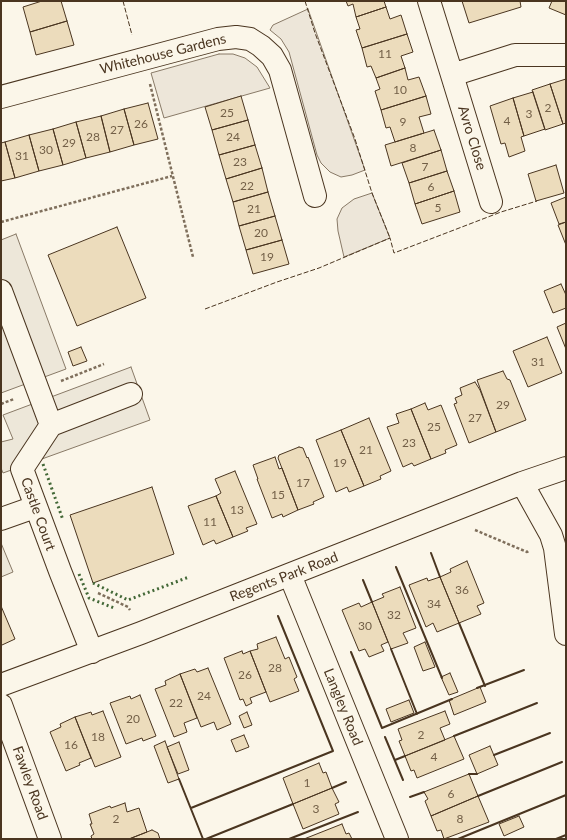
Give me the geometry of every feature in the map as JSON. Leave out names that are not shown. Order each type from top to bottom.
[{"type":"street","name":"Avro Close","points":[[429,1],[491,202]]},
{"type":"street","name":"Whitehouse Gardens","points":[[1,97],[218,39],[236,36],[250,39],[272,56],[280,70],[315,196]]},
{"type":"street","points":[[452,75],[515,54],[566,55]]},
{"type":"street","points":[[1,291],[51,425],[131,394]]},
{"type":"street","name":"Castle Court","points":[[51,425],[22,468],[35,507],[92,652]]},
{"type":"street","name":"Regents Park Road","points":[[1,685],[92,652],[290,576],[522,483],[564,473]]},
{"type":"street","points":[[522,483],[553,541],[566,634]]},
{"type":"street","points":[[1,519],[35,507]]},
{"type":"street","name":"Langley Road","points":[[290,576],[397,839]]},
{"type":"street","name":"Fawley Road","points":[[1,705],[50,839]]},
{"type":"path","points":[[144,58],[193,257]]},
{"type":"path","points":[[1,222],[172,176]]},
{"type":"path","points":[[38,390],[104,364]]},
{"type":"path","points":[[441,515],[527,552],[553,541]]},
{"type":"path","points":[[92,590],[128,607],[141,633]]},
{"type":"shaded area","points":[[308,9],[365,170],[352,175],[341,177],[330,172],[321,163],[317,155],[289,52],[281,39],[270,30],[273,25]]},
{"type":"shaded area","points":[[219,54],[233,54],[245,58],[257,67],[270,88],[164,118],[151,73]]},
{"type":"shaded area","points":[[372,193],[390,238],[344,257],[337,219],[342,208],[354,199]]},
{"type":"shaded area","points":[[16,234],[66,369],[1,393],[1,240]]},
{"type":"shaded area","points":[[131,367],[150,420],[3,473],[1,468],[1,442],[13,439],[3,415]]},
{"type":"shaded area","points":[[1,543],[13,572],[1,577]]},
{"type":"building","points":[[42,1],[61,1],[67,21],[30,32],[23,7]]},
{"type":"building","points":[[346,1],[384,1],[386,7],[356,17],[353,4],[348,6]]},
{"type":"building","points":[[462,1],[520,1],[521,7],[469,23]]},
{"type":"building","points":[[552,1],[566,1],[566,15],[549,8]]},
{"type":"building","points":[[386,7],[390,19],[401,15],[407,34],[362,48],[356,30],[360,29],[356,17]]},
{"type":"building","points":[[67,21],[74,45],[36,55],[30,32]]},
{"type":"building","points":[[407,34],[413,52],[401,56],[405,68],[376,78],[371,66],[367,67],[362,48]]},
{"type":"building","points":[[405,68],[408,80],[419,77],[426,96],[381,110],[375,91],[380,89],[376,78]]},
{"type":"building","points":[[566,79],[566,123],[563,124],[550,84]]},
{"type":"building","points":[[550,84],[563,124],[545,130],[532,90]]},
{"type":"building","points":[[533,92],[545,129],[524,136],[513,98]]},
{"type":"building","points":[[241,96],[248,120],[212,130],[205,107]]},
{"type":"building","points":[[426,96],[431,114],[419,117],[424,133],[395,142],[390,127],[386,128],[381,110]]},
{"type":"building","points":[[513,98],[524,136],[521,137],[525,151],[509,157],[505,143],[501,144],[490,106]]},
{"type":"building","points":[[148,103],[158,139],[134,145],[124,109]]},
{"type":"building","points":[[124,109],[134,145],[110,152],[101,116]]},
{"type":"building","points":[[101,116],[110,152],[86,158],[76,122]]},
{"type":"building","points":[[248,120],[255,145],[219,155],[212,130]]},
{"type":"building","points":[[76,122],[86,158],[63,165],[53,129]]},
{"type":"building","points":[[53,129],[63,165],[39,171],[29,135]]},
{"type":"building","points":[[434,130],[441,150],[391,166],[385,145]]},
{"type":"building","points":[[29,135],[39,171],[15,178],[5,142]]},
{"type":"building","points":[[5,142],[15,178],[1,181],[1,143]]},
{"type":"building","points":[[255,145],[262,168],[226,179],[219,155]]},
{"type":"building","points":[[441,150],[447,171],[409,183],[402,163]]},
{"type":"building","points":[[556,165],[564,193],[536,201],[528,174]]},
{"type":"building","points":[[262,168],[268,192],[233,202],[226,179]]},
{"type":"building","points":[[447,171],[454,191],[415,204],[409,183]]},
{"type":"building","points":[[454,191],[460,212],[422,224],[415,204]]},
{"type":"building","points":[[268,192],[275,216],[239,226],[233,202]]},
{"type":"building","points":[[566,197],[566,222],[559,224],[551,203]]},
{"type":"building","points":[[275,216],[282,240],[246,250],[239,226]]},
{"type":"building","points":[[566,222],[566,245],[558,225]]},
{"type":"building","points":[[117,227],[146,298],[77,326],[48,255]]},
{"type":"building","points":[[282,240],[289,264],[253,274],[246,250]]},
{"type":"building","points":[[561,284],[566,295],[566,308],[553,313],[544,291]]},
{"type":"building","points":[[566,323],[566,349],[557,327]]},
{"type":"building","points":[[547,337],[562,373],[528,387],[513,351]]},
{"type":"building","points":[[81,347],[87,361],[73,366],[68,352]]},
{"type":"building","points":[[503,371],[507,379],[510,380],[526,420],[496,432],[477,380]]},
{"type":"building","points":[[475,382],[480,390],[496,432],[469,443],[454,404],[457,403],[455,398],[462,395],[460,388]]},
{"type":"building","points":[[425,403],[428,410],[441,405],[457,445],[445,450],[446,453],[431,459],[411,409]]},
{"type":"building","points":[[411,409],[431,459],[414,466],[412,463],[403,467],[387,427],[399,423],[396,414]]},
{"type":"building","points":[[369,418],[391,471],[380,476],[381,479],[364,486],[341,430]]},
{"type":"building","points":[[341,430],[364,486],[349,492],[347,487],[336,492],[316,440]]},
{"type":"building","points":[[299,447],[303,448],[307,458],[308,457],[324,497],[313,502],[314,504],[298,510],[278,458],[279,455]]},
{"type":"building","points":[[275,457],[279,469],[282,468],[298,510],[283,517],[282,514],[272,518],[253,465]]},
{"type":"building","points":[[235,471],[257,524],[246,528],[248,531],[233,537],[216,496],[221,493],[215,479]]},
{"type":"building","points":[[152,487],[174,554],[93,583],[70,515]]},
{"type":"building","points":[[216,496],[233,537],[216,544],[214,540],[203,545],[188,506]]},
{"type":"building","points":[[467,561],[484,603],[477,606],[481,614],[459,623],[440,577],[451,572],[450,569]]},
{"type":"building","points":[[440,577],[459,623],[437,632],[433,623],[426,627],[409,585],[427,578],[428,581]]},
{"type":"building","points":[[400,587],[416,628],[403,633],[408,643],[391,649],[372,602],[384,597],[382,594]]},
{"type":"building","points":[[372,602],[388,642],[381,645],[384,651],[369,657],[365,649],[359,651],[342,610],[359,603],[361,607]]},
{"type":"building","points":[[1,606],[15,639],[2,645],[1,644]]},
{"type":"building","points":[[276,637],[285,659],[289,657],[297,677],[294,679],[299,691],[270,702],[250,651],[258,649],[257,644]]},
{"type":"building","points":[[425,642],[435,667],[423,671],[414,647]]},
{"type":"building","points":[[242,651],[243,654],[250,651],[266,692],[250,698],[252,703],[246,706],[243,699],[240,700],[224,658]]},
{"type":"building","points":[[208,668],[231,724],[217,730],[214,722],[201,727],[180,674],[195,669],[197,672]]},
{"type":"building","points":[[450,673],[458,692],[449,695],[441,677]]},
{"type":"building","points":[[180,674],[197,718],[184,723],[187,732],[174,737],[155,689],[166,685],[165,681]]},
{"type":"building","points":[[480,687],[486,702],[454,715],[449,700]]},
{"type":"building","points":[[140,695],[156,736],[143,741],[142,738],[126,744],[110,703],[130,696],[131,699]]},
{"type":"building","points":[[409,700],[414,713],[391,722],[386,709]]},
{"type":"building","points":[[103,711],[121,757],[95,767],[75,717],[91,712],[92,715]]},
{"type":"building","points":[[445,711],[450,724],[440,728],[445,740],[405,756],[399,741],[402,740],[398,729]]},
{"type":"building","points":[[247,712],[252,725],[244,728],[239,716]]},
{"type":"building","points":[[75,717],[91,758],[66,771],[50,732],[61,727],[60,724]]},
{"type":"building","points":[[244,735],[249,747],[236,752],[231,740]]},
{"type":"building","points":[[454,736],[464,759],[417,778],[414,770],[411,771],[405,756]]},
{"type":"building","points":[[165,741],[179,779],[168,783],[154,746]]},
{"type":"building","points":[[179,742],[189,770],[178,774],[167,747]]},
{"type":"building","points":[[490,746],[498,765],[477,774],[469,755]]},
{"type":"building","points":[[319,763],[323,773],[326,772],[332,788],[293,804],[283,778]]},
{"type":"building","points":[[469,774],[478,796],[431,816],[425,801],[428,799],[424,792]]},
{"type":"building","points":[[332,788],[339,802],[335,804],[339,814],[303,829],[293,804]]},
{"type":"building","points":[[478,796],[489,822],[444,839],[441,830],[437,831],[431,816]]},
{"type":"building","points":[[125,803],[127,812],[139,808],[147,832],[129,839],[92,839],[91,836],[94,834],[90,824],[92,824],[89,814],[110,806],[111,808]]},
{"type":"building","points":[[519,816],[524,827],[504,836],[499,824]]},
{"type":"building","points":[[342,824],[346,834],[349,833],[352,839],[304,839]]},
{"type":"building","points":[[152,830],[158,833],[160,839],[129,839]]},
{"type":"hedge","points":[[43,464],[63,520]]},
{"type":"hedge","points":[[79,574],[89,598],[114,608]]},
{"type":"hedge","points":[[93,583],[128,600],[189,577]]},
{"type":"fence","points":[[123,1],[132,35]]},
{"type":"fence","points":[[305,1],[315,33],[355,139],[372,193],[390,238]]},
{"type":"fence","points":[[205,309],[319,268],[390,238],[394,253],[501,212],[537,201]]},
{"type":"wall","points":[[431,553],[440,577]]},
{"type":"wall","points":[[396,567],[442,678]]},
{"type":"wall","points":[[363,580],[372,602]]},
{"type":"wall","points":[[191,808],[333,751],[278,616]]},
{"type":"wall","points":[[459,623],[485,686]]},
{"type":"wall","points":[[391,649],[417,714]]},
{"type":"wall","points":[[351,652],[382,728],[452,699]]},
{"type":"wall","points":[[477,688],[524,670]]},
{"type":"wall","points":[[454,736],[537,703]]},
{"type":"wall","points":[[494,755],[550,733]]},
{"type":"wall","points":[[385,737],[403,780]]},
{"type":"wall","points":[[395,760],[405,756]]},
{"type":"wall","points":[[478,796],[562,762]]},
{"type":"wall","points":[[469,774],[477,774]]},
{"type":"wall","points":[[179,779],[203,839]]},
{"type":"wall","points":[[332,788],[346,782]]},
{"type":"wall","points":[[410,797],[424,792]]},
{"type":"wall","points":[[458,839],[566,795]]},
{"type":"wall","points":[[206,839],[293,804]]},
{"type":"wall","points":[[289,839],[358,812]]},
{"type":"wall","points":[[556,839],[566,835]]}]
